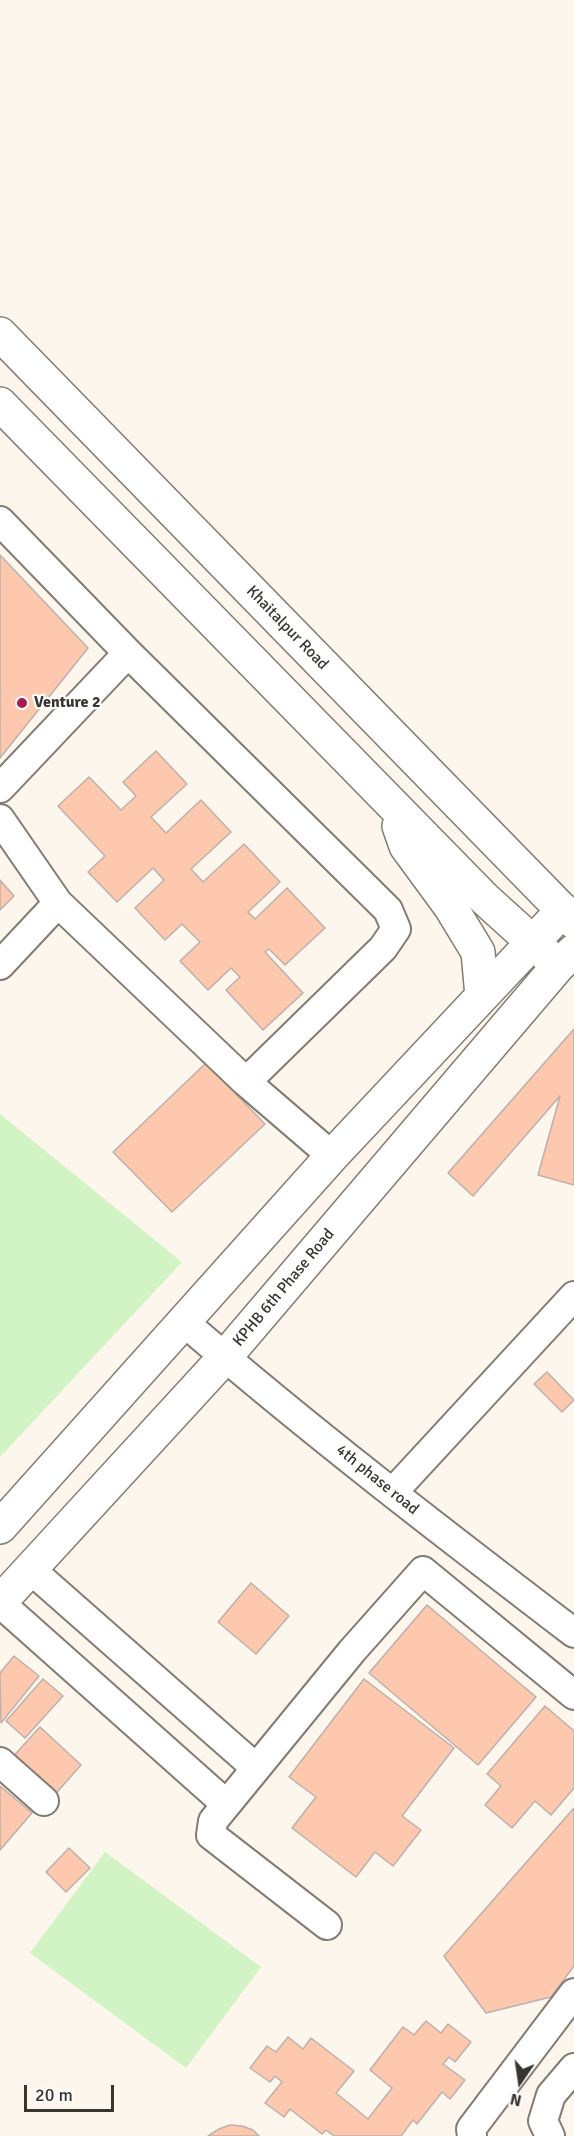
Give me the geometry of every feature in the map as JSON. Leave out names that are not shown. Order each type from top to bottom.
[{"type":"street","name":"Khaitalpur Road","points":[[0,334],[568,916]]},
{"type":"street","points":[[0,404],[485,899],[533,941],[569,965]]},
{"type":"street","points":[[0,521],[128,653],[388,909],[396,929],[383,948],[246,1082]]},
{"type":"street","points":[[0,788],[128,653]]},
{"type":"street","points":[[389,800],[406,846],[450,906],[478,952],[482,996]]},
{"type":"street","points":[[0,819],[58,903],[246,1082],[332,1156]]},
{"type":"street","points":[[0,965],[58,903]]},
{"type":"street","points":[[0,1527],[332,1156],[533,941],[568,916]]},
{"type":"street","name":"KPHB 6th Phase Road","points":[[0,1603],[225,1357],[569,965]]},
{"type":"street","points":[[393,1492],[574,1296]]},
{"type":"street","name":"4th phase road","points":[[184,1322],[393,1492],[574,1633]]},
{"type":"street","points":[[30,1569],[256,1768]]},
{"type":"street","points":[[327,1925],[211,1835],[213,1821],[352,1651],[423,1571],[574,1695]]},
{"type":"street","points":[[0,1603],[226,1804]]},
{"type":"street","points":[[0,1762],[44,1801]]},
{"type":"street","points":[[472,2136],[471,2129],[574,1993]]},
{"type":"street","points":[[550,2136],[543,2121],[551,2095],[574,2068]]},
{"type":"green space","points":[[0,1114],[182,1262],[0,1457]]},
{"type":"green space","points":[[105,1852],[261,1967],[186,2068],[30,1953]]},
{"type":"building","name":"Venture 2","points":[[0,555],[88,648],[0,758]]},
{"type":"building","points":[[156,751],[187,784],[151,817],[166,833],[201,800],[231,832],[191,869],[203,882],[244,844],[280,882],[248,912],[255,919],[287,888],[325,928],[285,965],[269,949],[265,952],[303,993],[263,1030],[226,990],[240,977],[231,968],[208,990],[180,961],[200,942],[182,924],[165,940],[135,908],[164,880],[153,868],[117,902],[88,872],[105,856],[58,806],[89,777],[121,810],[136,796],[123,782]]},
{"type":"building","points":[[0,880],[14,896],[0,910]]},
{"type":"building","points":[[574,1029],[574,1185],[538,1175],[560,1096],[473,1196],[448,1173]]},
{"type":"building","points":[[206,1063],[265,1124],[172,1212],[113,1152]]},
{"type":"building","points":[[547,1372],[574,1400],[562,1412],[534,1384]]},
{"type":"building","points":[[251,1583],[289,1616],[256,1654],[218,1622]]},
{"type":"building","points":[[427,1605],[536,1697],[478,1765],[369,1673]]},
{"type":"building","points":[[14,1656],[39,1676],[1,1723],[0,1673]]},
{"type":"building","points":[[43,1679],[63,1696],[25,1738],[6,1721]]},
{"type":"building","points":[[364,1679],[454,1748],[402,1816],[421,1830],[393,1866],[375,1852],[356,1877],[292,1828],[316,1797],[289,1777]]},
{"type":"building","points":[[545,1706],[574,1731],[574,1788],[551,1815],[535,1801],[512,1828],[485,1805],[501,1786],[487,1774]]},
{"type":"building","points":[[40,1727],[81,1765],[51,1799],[9,1761]]},
{"type":"building","points":[[0,1786],[32,1813],[0,1850]]},
{"type":"building","points":[[574,1808],[574,1966],[551,1997],[486,2013],[444,1956]]},
{"type":"building","points":[[69,1848],[90,1868],[66,1892],[46,1872]]},
{"type":"building","points":[[426,2021],[441,2033],[448,2024],[471,2042],[455,2062],[449,2057],[443,2064],[465,2080],[450,2099],[442,2092],[417,2124],[413,2120],[401,2136],[334,2136],[326,2130],[322,2134],[290,2109],[284,2117],[265,2103],[282,2082],[275,2076],[270,2082],[250,2068],[267,2046],[276,2052],[288,2037],[303,2049],[311,2038],[354,2071],[336,2093],[368,2119],[392,2088],[370,2070],[403,2027],[414,2035]]},
{"type":"building","points":[[230,2125],[253,2130],[259,2136],[208,2136]]},
{"type":"place","name":"Venture 2","points":[[22,703]]}]
